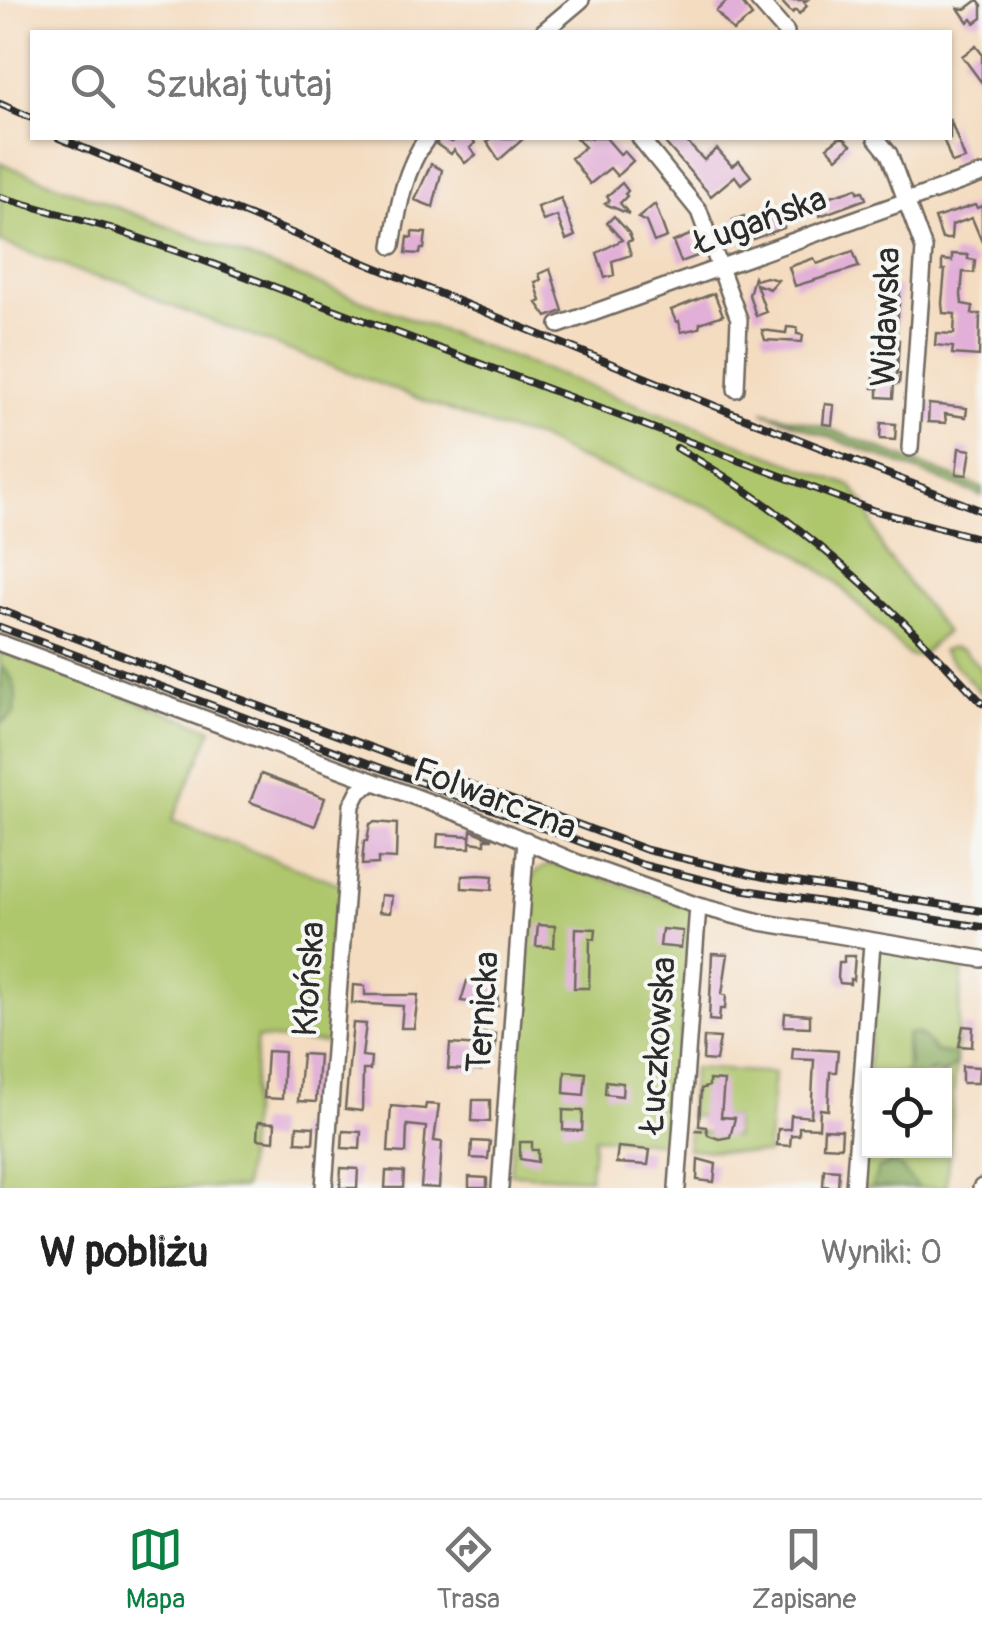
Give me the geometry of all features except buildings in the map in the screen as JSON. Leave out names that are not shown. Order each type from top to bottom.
[{"type":"street","points":[[549,30],[581,0]]},
{"type":"street","points":[[758,0],[784,30]]},
{"type":"street","points":[[392,246],[401,196],[425,140]]},
{"type":"street","points":[[642,140],[692,200],[720,268],[739,319],[736,388]]},
{"type":"street","name":"Widawska","points":[[878,140],[888,154],[908,200],[925,258],[910,448]]},
{"type":"street","name":"Ługańska","points":[[559,325],[982,174]]},
{"type":"street","name":"Folwarczna","points":[[0,644],[698,906],[872,943],[982,959]]},
{"type":"street","name":"Kłońska","points":[[324,1188],[352,805],[360,791],[372,784]]},
{"type":"street","name":"Ternicka","points":[[500,1188],[526,840]]},
{"type":"street","name":"Łuczkowska","points":[[678,1188],[698,906]]},
{"type":"street","points":[[854,1188],[872,943]]},
{"type":"path","points":[[688,1130],[708,1131]]},
{"type":"green space","points":[[0,163],[851,486],[865,504],[884,552],[946,632],[920,656],[909,656],[834,580],[778,540],[708,507],[572,456],[539,438],[494,427],[161,302],[128,283],[88,275],[0,242]]},
{"type":"green space","points":[[762,411],[822,426],[982,488],[982,496]]},
{"type":"green space","points":[[952,647],[963,650],[982,669],[982,694],[942,651]]},
{"type":"green space","points":[[0,651],[212,729],[172,821],[342,885],[331,1043],[257,1038],[244,1188],[0,1188]]},
{"type":"green space","points":[[0,666],[13,681],[16,700],[14,714],[0,724]]},
{"type":"green space","points":[[548,865],[564,865],[689,907],[693,917],[669,1143],[594,1137],[590,1178],[510,1174],[529,881]]},
{"type":"green space","points":[[880,948],[982,963],[982,969],[963,966],[956,1055],[935,1051],[918,1033],[906,1044],[907,1068],[868,1068],[876,951]]},
{"type":"green space","points":[[906,1035],[923,1037],[935,1051],[956,1055],[956,1064],[951,1068],[907,1068]]},
{"type":"green space","points":[[956,1064],[952,1114],[952,1068]]},
{"type":"green space","points":[[693,1068],[774,1073],[767,1154],[687,1149],[689,1130],[735,1137],[734,1118],[689,1116]]},
{"type":"green space","points":[[862,1158],[948,1158],[946,1188],[860,1188]]},
{"type":"green space","points":[[891,1163],[901,1168],[918,1188],[872,1188],[878,1169]]},
{"type":"railway","points":[[0,104],[30,117]]},
{"type":"railway","points":[[64,140],[982,511]]},
{"type":"railway","points":[[0,197],[110,228],[202,260],[872,510],[982,539]]},
{"type":"railway","points":[[677,448],[762,502],[840,563],[982,703]]},
{"type":"railway","points":[[0,610],[647,850],[764,877],[982,911]]},
{"type":"railway","points":[[0,627],[643,865],[740,889],[982,927]]}]
